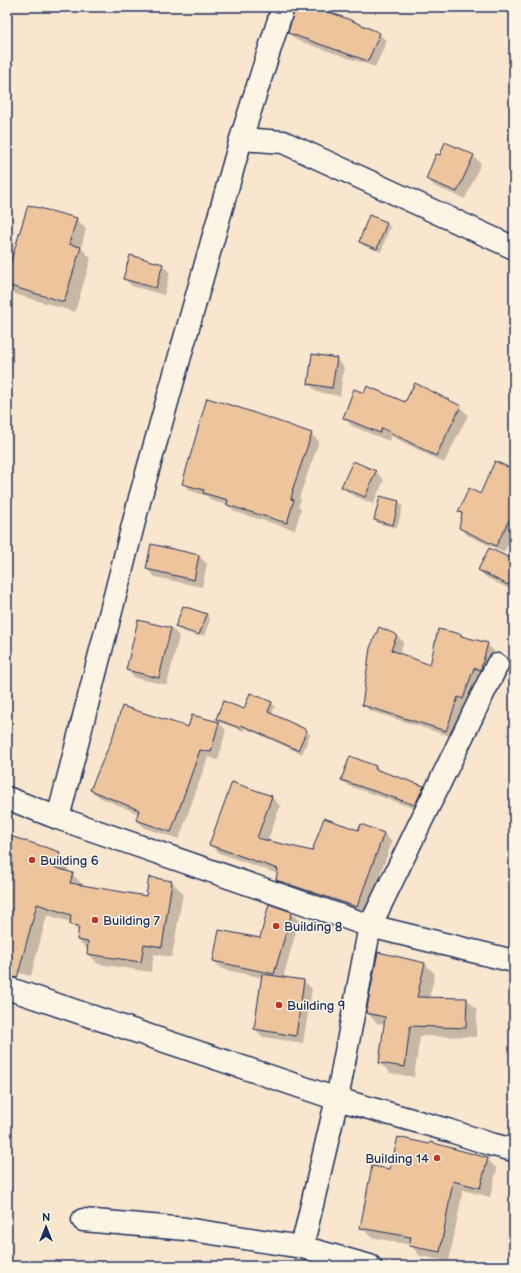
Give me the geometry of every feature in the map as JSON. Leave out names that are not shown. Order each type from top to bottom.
[{"type":"street","points":[[58,818],[140,498],[241,139],[283,7]]},
{"type":"street","points":[[241,139],[283,142],[514,248]]},
{"type":"street","points":[[302,1247],[337,1099],[370,926],[497,665]]},
{"type":"street","points":[[7,798],[58,818],[370,926],[514,961]]},
{"type":"street","points":[[7,988],[337,1099],[514,1150]]},
{"type":"street","points":[[83,1220],[186,1229],[302,1247],[370,1266]]},
{"type":"building","points":[[295,7],[315,7],[380,33],[368,61],[288,33]]},
{"type":"building","points":[[445,142],[474,155],[457,192],[426,179],[436,154],[440,155]]},
{"type":"building","points":[[28,205],[77,218],[69,244],[81,247],[64,302],[7,285],[7,274]]},
{"type":"building","points":[[369,215],[387,222],[377,249],[359,242]]},
{"type":"building","points":[[130,255],[163,264],[156,288],[123,279]]},
{"type":"building","points":[[312,354],[337,358],[332,388],[308,384]]},
{"type":"building","points":[[415,383],[461,406],[436,456],[382,428],[380,433],[343,418],[354,389],[364,393],[367,386],[405,402]]},
{"type":"building","points":[[207,398],[312,433],[292,491],[291,499],[294,500],[287,523],[227,505],[228,500],[203,493],[204,490],[182,484]]},
{"type":"building","points":[[353,461],[376,471],[365,497],[341,487]]},
{"type":"building","points":[[495,461],[514,470],[514,510],[496,546],[459,528],[462,513],[458,512],[469,488],[480,494]]},
{"type":"building","points":[[380,496],[399,501],[393,525],[374,520]]},
{"type":"building","points":[[151,544],[199,555],[194,580],[146,569]]},
{"type":"building","points":[[489,548],[514,560],[514,574],[508,585],[478,570]]},
{"type":"building","points":[[183,606],[207,614],[199,635],[175,627]]},
{"type":"building","points":[[138,620],[171,628],[159,678],[126,670]]},
{"type":"building","points":[[379,627],[397,635],[391,650],[430,665],[438,629],[461,634],[461,636],[488,643],[481,670],[474,668],[463,699],[458,697],[446,731],[362,705],[370,648]]},
{"type":"building","points":[[250,693],[272,702],[268,712],[307,730],[298,750],[241,725],[240,728],[216,719],[223,701],[244,709]]},
{"type":"building","points":[[122,706],[188,727],[192,715],[219,722],[211,752],[200,750],[171,832],[136,820],[139,810],[90,790],[112,739]]},
{"type":"building","points":[[350,756],[376,766],[375,769],[424,786],[415,805],[341,780]]},
{"type":"building","points":[[232,782],[272,796],[257,838],[312,851],[324,818],[358,830],[361,824],[384,833],[357,907],[276,880],[278,869],[209,845]]},
{"type":"building","points":[[7,835],[60,852],[54,867],[73,873],[70,883],[146,896],[149,877],[172,881],[162,947],[144,944],[141,962],[87,954],[88,942],[77,940],[79,926],[70,925],[71,915],[37,904],[17,978],[7,976]]},
{"type":"building","points":[[269,904],[292,912],[274,974],[213,961],[219,930],[260,938]]},
{"type":"building","points":[[378,952],[425,963],[417,997],[467,998],[466,1028],[410,1026],[405,1067],[379,1063],[385,1017],[366,1013]]},
{"type":"building","name":"Building 9","points":[[262,974],[304,980],[296,1036],[254,1029]]},
{"type":"building","points":[[398,1137],[429,1144],[430,1142],[488,1158],[480,1188],[453,1181],[440,1252],[409,1246],[411,1237],[360,1228],[372,1166],[390,1169]]},
{"type":"place","name":"Building 6","points":[[32,860]]},
{"type":"place","name":"Building 7","points":[[95,920]]},
{"type":"place","name":"Building 8","points":[[276,926]]},
{"type":"place","name":"Building 9","points":[[279,1005]]},
{"type":"place","name":"Building 14","points":[[437,1158]]}]
